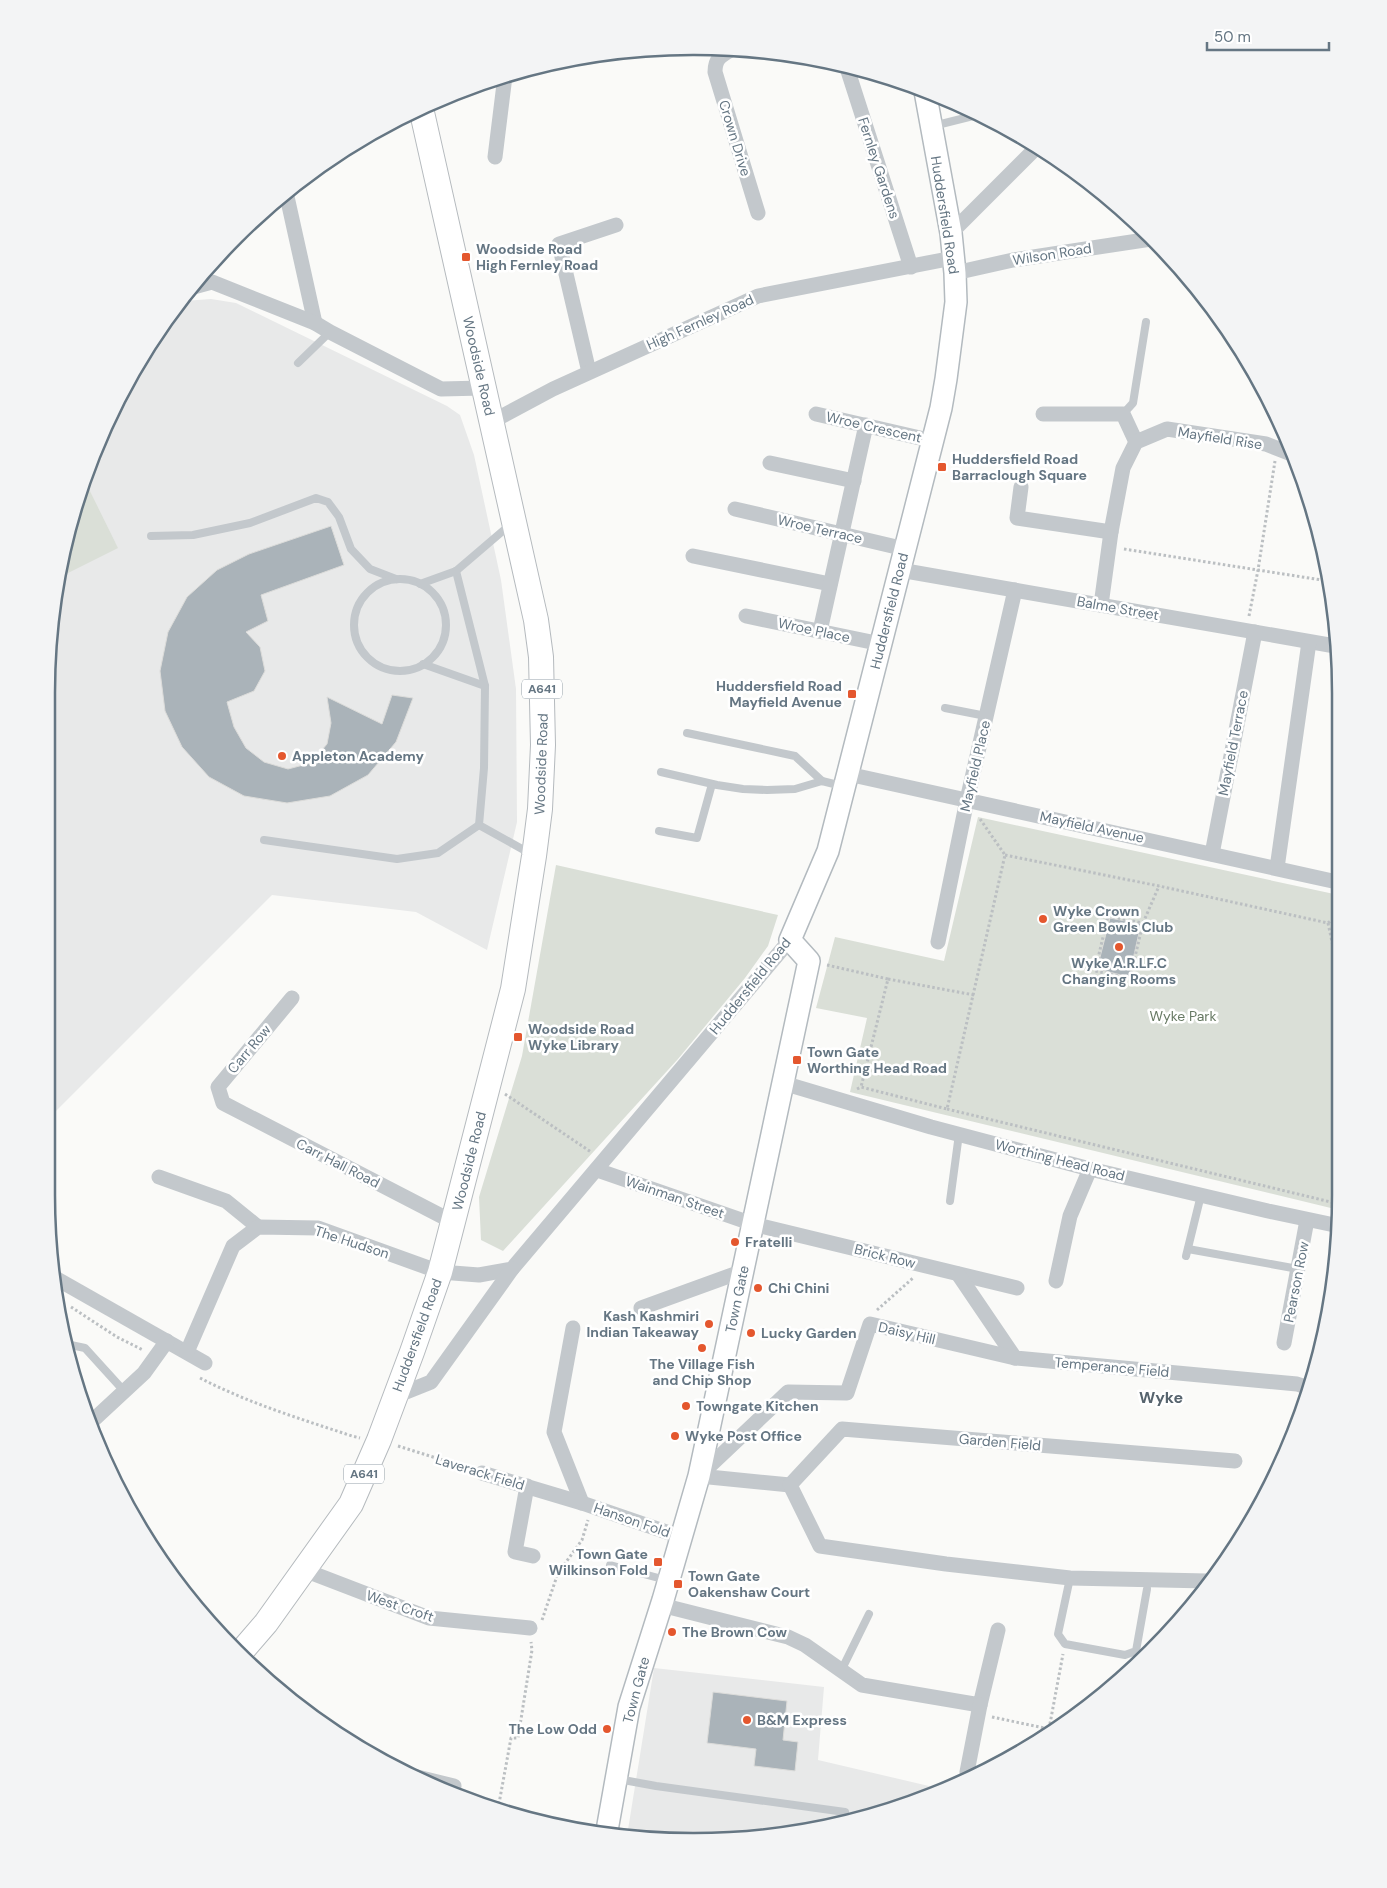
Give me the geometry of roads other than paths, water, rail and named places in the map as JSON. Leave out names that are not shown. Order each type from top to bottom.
[{"type":"main road","name":"Huddersfield Road","points":[[790,940],[828,851],[933,441],[946,379],[956,302],[954,266],[951,233],[926,99]]},
{"type":"main road","name":"Woodside Road","points":[[423,116],[536,620],[541,657],[542,781],[534,856],[513,989],[440,1272]]},
{"type":"main road","name":"Town Gate","points":[[607,1828],[629,1707],[700,1476],[809,962],[790,940]]},
{"type":"main road","name":"Huddersfield Road","points":[[244,1648],[266,1622],[351,1504],[396,1396],[440,1272]]},
{"type":"street","name":"Crown Drive","points":[[721,56],[715,63],[715,72],[758,213]]},
{"type":"street","name":"Fernley Gardens","points":[[849,75],[911,267]]},
{"type":"street","points":[[494,157],[504,84]]},
{"type":"street","points":[[951,233],[1031,153]]},
{"type":"street","points":[[288,201],[315,322]]},
{"type":"street","points":[[589,372],[559,244],[616,225]]},
{"type":"street","name":"Wilson Road","points":[[954,266],[1013,260],[1143,240]]},
{"type":"street","name":"High Fernley Road","points":[[491,422],[589,372],[758,296],[911,267],[954,266]]},
{"type":"street","points":[[204,284],[212,282],[315,322],[330,332],[441,389],[483,388]]},
{"type":"street","name":"Wroe Crescent","points":[[816,414],[933,441]]},
{"type":"street","points":[[1043,414],[1122,414],[1136,442],[1122,468],[1101,606]]},
{"type":"street","points":[[820,631],[866,425]]},
{"type":"street","name":"Mayfield Rise","points":[[1136,442],[1166,429],[1266,444],[1284,452]]},
{"type":"street","points":[[770,462],[854,480]]},
{"type":"street","points":[[1021,487],[1017,518],[1110,539]]},
{"type":"street","name":"Wroe Terrace","points":[[735,509],[905,549]]},
{"type":"street","points":[[693,556],[830,584]]},
{"type":"street","name":"Balme Street","points":[[900,570],[1330,645]]},
{"type":"street","name":"Mayfield Place","points":[[938,942],[967,800],[1014,590]]},
{"type":"street","name":"Wroe Place","points":[[746,616],[881,644]]},
{"type":"street","name":"Mayfield Terrace","points":[[1212,854],[1250,632]]},
{"type":"street","points":[[1277,868],[1308,642]]},
{"type":"street","name":"Mayfield Avenue","points":[[846,780],[967,800],[1332,881]]},
{"type":"street","name":"Huddersfield Road","points":[[440,1272],[479,1275],[512,1269],[790,940]]},
{"type":"street","name":"Carr Row","points":[[224,1103],[218,1087],[292,998]]},
{"type":"street","name":"Worthing Head Road","points":[[783,1083],[959,1134],[1090,1169],[1331,1225]]},
{"type":"street","name":"Carr Hall Road","points":[[224,1103],[453,1222]]},
{"type":"street","name":"Wainman Street","points":[[601,1165],[753,1224]]},
{"type":"street","points":[[1056,1281],[1070,1216],[1090,1169]]},
{"type":"street","points":[[159,1177],[226,1201],[258,1227],[234,1246],[187,1352]]},
{"type":"street","name":"Pearson Row","points":[[1284,1344],[1307,1220]]},
{"type":"street","name":"Brick Row","points":[[753,1224],[1017,1288]]},
{"type":"street","name":"The Hudson","points":[[258,1227],[318,1228],[440,1272]]},
{"type":"street","points":[[396,1396],[431,1382],[512,1269]]},
{"type":"street","points":[[641,1308],[743,1271]]},
{"type":"street","points":[[958,1274],[1015,1358]]},
{"type":"street","points":[[61,1281],[205,1363]]},
{"type":"street","name":"Daisy Hill","points":[[700,1476],[788,1392],[847,1393],[870,1324],[1015,1358]]},
{"type":"street","points":[[573,1328],[554,1432],[587,1504]]},
{"type":"street","points":[[96,1418],[144,1374],[166,1341]]},
{"type":"street","name":"Temperance Field","points":[[1015,1358],[1302,1386]]},
{"type":"street","name":"Garden Field","points":[[790,1484],[842,1429],[1235,1461]]},
{"type":"street","name":"Laverack Field","points":[[482,1473],[587,1504]]},
{"type":"street","points":[[700,1476],[790,1484],[820,1546],[946,1564],[1070,1578],[1201,1582]]},
{"type":"street","points":[[527,1486],[515,1552],[533,1556]]},
{"type":"street","name":"Hanson Fold","points":[[587,1504],[681,1537]]},
{"type":"street","name":"West Croft","points":[[304,1570],[430,1618],[530,1628]]},
{"type":"street","points":[[661,1605],[788,1637],[805,1646],[862,1685],[979,1709]]},
{"type":"street","points":[[967,1771],[979,1709],[998,1630]]},
{"type":"lane","points":[[931,126],[968,117]]},
{"type":"lane","points":[[1122,414],[1133,403],[1146,322]]},
{"type":"lane","points":[[298,364],[330,332]]},
{"type":"lane","points":[[151,536],[193,535],[250,523],[316,498],[328,502],[339,516],[351,549],[370,569],[396,579],[410,580],[420,584],[435,595],[442,608],[446,622],[444,637],[438,650],[428,661],[415,668],[399,671],[384,668],[370,661],[360,649],[354,634],[354,618],[359,604],[368,591],[381,583],[396,579]]},
{"type":"lane","points":[[420,584],[456,570],[514,521]]},
{"type":"lane","points":[[264,840],[397,859],[438,853],[478,825],[484,768],[485,686],[456,570]]},
{"type":"lane","points":[[422,664],[485,686]]},
{"type":"lane","points":[[946,708],[986,716]]},
{"type":"lane","points":[[687,733],[795,756],[822,781]]},
{"type":"lane","points":[[661,772],[743,789],[794,789],[822,781],[846,780]]},
{"type":"lane","points":[[659,831],[697,838],[712,784]]},
{"type":"lane","points":[[478,825],[534,856]]},
{"type":"lane","points":[[950,1201],[959,1134]]},
{"type":"lane","points":[[1201,1195],[1187,1253],[1298,1269]]},
{"type":"lane","points":[[73,1346],[85,1348],[124,1392]]},
{"type":"lane","points":[[610,1565],[669,1581]]},
{"type":"lane","points":[[1070,1578],[1058,1634],[1065,1644],[1126,1655],[1136,1651],[1147,1589]]},
{"type":"lane","points":[[841,1671],[869,1614]]},
{"type":"lane","points":[[616,1778],[656,1786],[845,1812],[845,1815]]},
{"type":"place","name":"Woodside Road High Fernley Road","points":[[466,257]]},
{"type":"place","name":"Huddersfield Road Barraclough Square","points":[[942,467]]},
{"type":"place","name":"Huddersfield Road Mayfield Avenue","points":[[852,694]]},
{"type":"place","name":"Appleton Academy","points":[[282,756]]},
{"type":"place","name":"Wyke Crown Green Bowls Club","points":[[1043,919]]},
{"type":"place","name":"Wyke A.R.LF.C Changing Rooms","points":[[1119,947]]},
{"type":"place","name":"Woodside Road Wyke Library","points":[[518,1037]]},
{"type":"place","name":"Town Gate Worthing Head Road","points":[[797,1060]]},
{"type":"place","name":"Fratelli","points":[[735,1242]]},
{"type":"place","name":"Chi Chini","points":[[758,1288]]},
{"type":"place","name":"Kash Kashmiri Indian Takeaway","points":[[709,1324]]},
{"type":"place","name":"Lucky Garden","points":[[751,1333]]},
{"type":"place","name":"The Village Fish and Chip Shop","points":[[702,1348]]},
{"type":"place","name":"Towngate Kitchen","points":[[686,1406]]},
{"type":"place","name":"Wyke Post Office","points":[[675,1436]]},
{"type":"place","name":"Town Gate Wilkinson Fold","points":[[658,1562]]},
{"type":"place","name":"Town Gate Oakenshaw Court","points":[[678,1584]]},
{"type":"place","name":"The Brown Cow","points":[[672,1632]]},
{"type":"place","name":"B&M Express","points":[[747,1720]]},
{"type":"place","name":"The Low Odd","points":[[607,1729]]},
{"type":"district","name":"Wyke","points":[[1161,1397]]},
{"type":"park label","name":"Wyke Park","points":[[1183,1016]]}]
